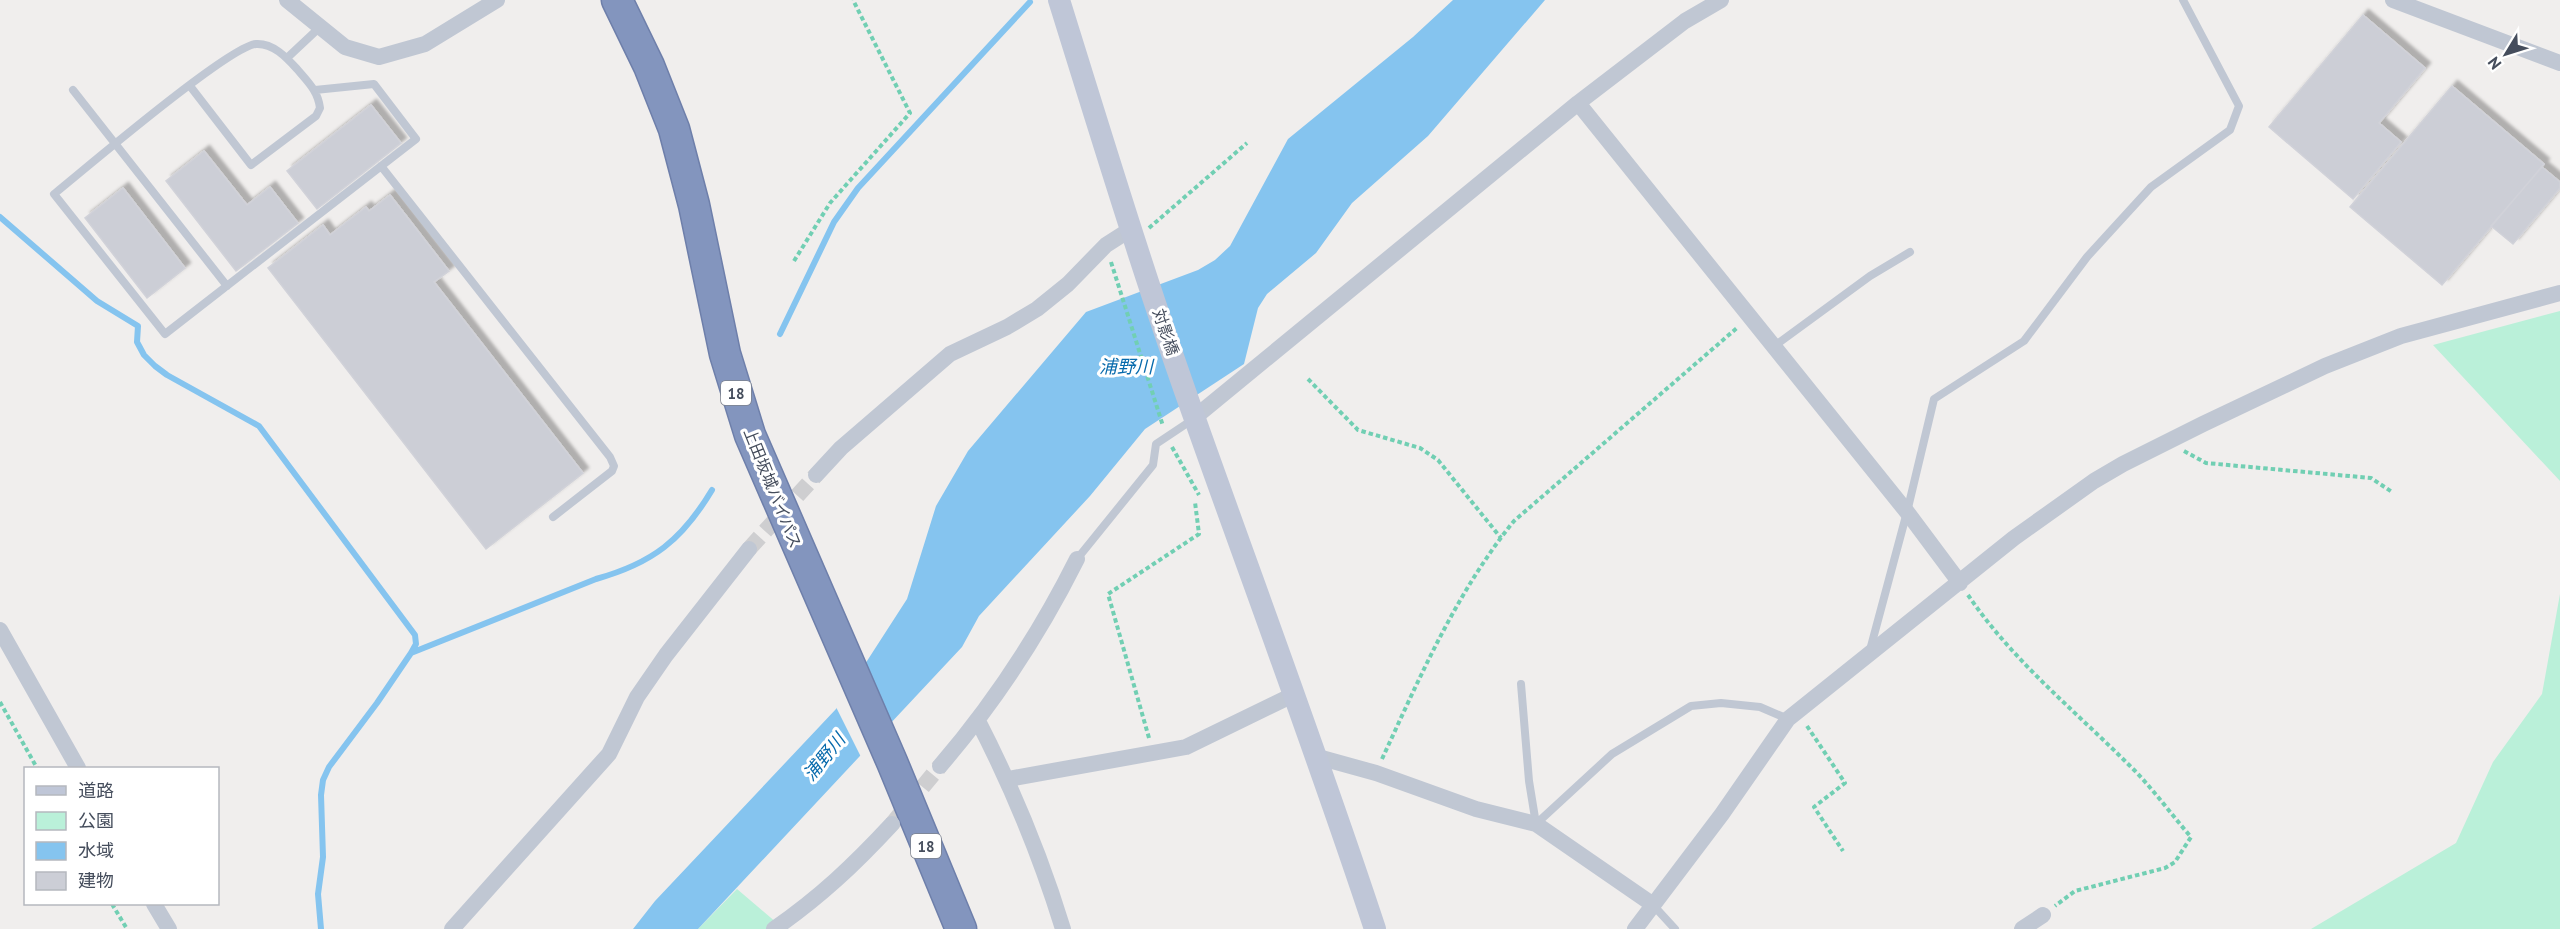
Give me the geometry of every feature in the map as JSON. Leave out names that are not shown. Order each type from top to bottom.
[{"type":"highway","name":"上田坂城バイパス","points":[[617,0],[649,66],[674,129],[694,206],[725,354],[750,435],[801,557],[892,762],[961,929]]},
{"type":"street","points":[[287,0],[345,47],[379,57],[425,44],[497,0]]},
{"type":"street","name":"対影橋","points":[[1059,0],[1135,241],[1193,413],[1318,757],[1375,929]]},
{"type":"street","points":[[1193,413],[1578,103],[1685,21],[1721,0]]},
{"type":"street","points":[[2393,0],[2560,63]]},
{"type":"street","points":[[1578,103],[1907,512],[1960,583]]},
{"type":"street","points":[[816,475],[841,448],[950,354],[1037,309],[1068,285],[1106,245],[1135,241]]},
{"type":"street","points":[[1635,929],[1793,715],[2014,538],[2094,481],[2168,441],[2325,366],[2401,336],[2560,293]]},
{"type":"street","points":[[452,929],[609,754],[637,697],[666,655],[749,549]]},
{"type":"street","points":[[940,766],[978,721],[1052,607],[1077,559]]},
{"type":"street","points":[[0,630],[77,767]]},
{"type":"street","points":[[1008,779],[1186,747],[1295,694]]},
{"type":"street","points":[[978,721],[1008,779],[1041,858],[1064,929]]},
{"type":"street","points":[[1318,757],[1376,773],[1476,809],[1536,824],[1652,904]]},
{"type":"street","points":[[774,929],[806,906],[851,868],[892,824]]},
{"type":"street","points":[[155,905],[169,929]]},
{"type":"street","points":[[2022,929],[2043,915]]},
{"type":"lane","points":[[1868,657],[1907,512],[1934,399],[2024,341],[2087,257],[2151,188],[2230,130],[2240,106],[2183,0]]},
{"type":"lane","points":[[287,58],[319,27]]},
{"type":"lane","points":[[190,86],[251,165],[316,116],[320,108],[315,90],[287,58],[267,44],[253,44],[239,50],[190,86],[54,194],[165,334],[416,139],[374,84],[315,90]]},
{"type":"lane","points":[[73,90],[227,286]]},
{"type":"lane","points":[[381,166],[610,457],[614,466],[612,471],[553,517]]},
{"type":"lane","points":[[1773,347],[1870,276],[1910,252]]},
{"type":"lane","points":[[1077,559],[1153,465],[1156,444],[1193,413]]},
{"type":"lane","points":[[1521,684],[1529,781],[1536,824]]},
{"type":"lane","points":[[1536,824],[1612,753],[1691,706],[1721,703],[1760,707],[1793,715]]},
{"type":"lane","points":[[1652,904],[1675,929]]},
{"type":"path","points":[[794,261],[830,203],[910,113],[853,0]]},
{"type":"path","points":[[1135,241],[1247,143]]},
{"type":"path","points":[[1115,272],[1164,428]]},
{"type":"path","points":[[1376,773],[1408,703],[1474,575],[1514,522],[1749,317]]},
{"type":"path","points":[[1308,379],[1358,430],[1420,448],[1438,460],[1501,538]]},
{"type":"path","points":[[2168,441],[2206,463],[2371,478],[2392,492]]},
{"type":"path","points":[[1154,753],[1108,594],[1199,534],[1195,502]]},
{"type":"path","points":[[1960,583],[1994,630],[2046,687],[2130,766],[2191,837],[2175,862],[2165,867],[2075,891],[2043,915]]},
{"type":"path","points":[[0,702],[36,767]]},
{"type":"path","points":[[1793,715],[1845,783],[1814,807],[1843,851]]},
{"type":"path","points":[[113,905],[127,929]]},
{"type":"green space","points":[[2560,311],[2560,481],[2433,345]]},
{"type":"green space","points":[[2560,594],[2560,929],[2311,929],[2456,843],[2493,762],[2542,694]]},
{"type":"green space","points":[[737,889],[784,929],[698,929]]},
{"type":"water","name":"浦野川","points":[[1453,0],[1545,0],[1428,136],[1352,203],[1316,253],[1267,294],[1258,308],[1244,364],[1145,429],[1090,496],[979,616],[962,647],[698,929],[633,929],[655,901],[836,709],[907,599],[936,506],[968,451],[1086,312],[1198,270],[1215,260],[1230,246],[1288,139],[1413,37]]},
{"type":"pier","points":[[863,663],[891,728],[862,759],[835,705]]},
{"type":"building","points":[[2363,15],[2425,68],[2379,123],[2401,142],[2353,199],[2269,127]]},
{"type":"building","points":[[2452,86],[2544,164],[2442,285],[2350,207]]},
{"type":"building","points":[[371,105],[401,143],[317,209],[287,171]]},
{"type":"building","points":[[204,151],[247,205],[270,187],[298,223],[236,271],[166,181]]},
{"type":"building","points":[[2542,167],[2560,182],[2560,188],[2513,244],[2491,226]]},
{"type":"building","points":[[123,188],[185,268],[147,298],[85,218]]},
{"type":"building","points":[[390,195],[449,271],[434,282],[583,473],[486,549],[268,268],[323,225],[330,235],[366,207],[369,211]]},
{"type":"waterway","points":[[780,334],[834,222],[858,188],[1030,2]]},
{"type":"waterway","points":[[0,217],[97,301],[138,326],[137,342],[144,355],[155,366],[259,426],[415,635],[416,644],[411,653]]},
{"type":"waterway","points":[[321,929],[318,894],[323,857],[321,795],[323,780],[329,767],[411,653],[616,573],[650,557],[677,536],[701,508],[712,490]]},
{"type":"tunnel","points":[[749,549],[816,475]]},
{"type":"tunnel","points":[[892,824],[940,766]]}]
